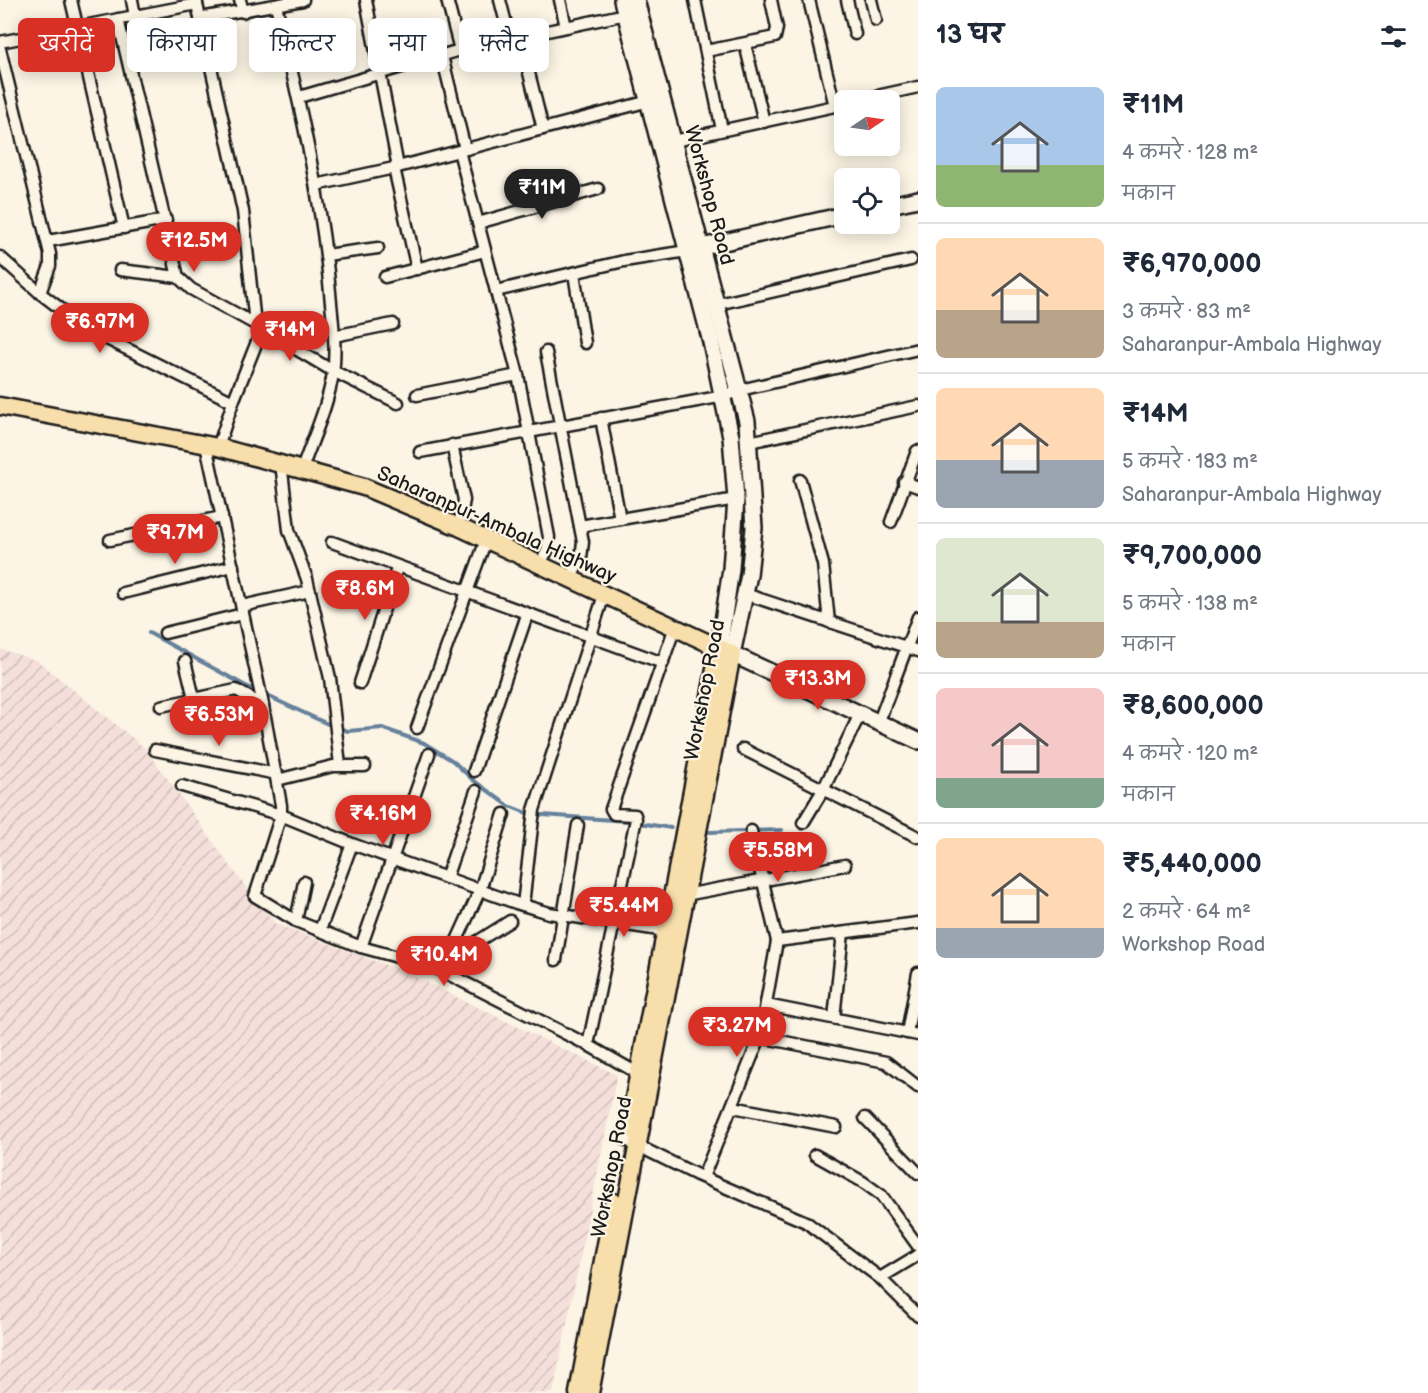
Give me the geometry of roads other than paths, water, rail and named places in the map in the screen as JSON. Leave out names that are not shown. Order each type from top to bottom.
[{"type":"main road","name":"Workshop Road","points":[[578,1393],[685,895],[726,651],[736,499],[731,437],[724,396],[674,141],[655,99],[636,0]]},
{"type":"main road","name":"Workshop Road","points":[[590,1393],[631,1142],[639,1074],[666,932],[726,651],[745,594],[754,528],[749,442],[740,390],[718,304],[695,249],[655,99],[624,7]]},
{"type":"main road","points":[[900,203],[918,199]]},
{"type":"main road","points":[[695,249],[834,217]]},
{"type":"main road","name":"Saharanpur-Ambala Highway","points":[[0,406],[212,446],[364,487],[540,564],[861,712],[918,741]]},
{"type":"street","points":[[71,0],[75,18]]},
{"type":"street","points":[[132,0],[135,16]]},
{"type":"street","points":[[240,0],[243,12]]},
{"type":"street","points":[[115,19],[197,2],[200,18],[303,0]]},
{"type":"street","points":[[366,0],[417,269]]},
{"type":"street","points":[[447,0],[459,46]]},
{"type":"street","points":[[500,0],[507,18]]},
{"type":"street","points":[[560,0],[566,27]]},
{"type":"street","points":[[695,0],[722,130]]},
{"type":"street","points":[[706,51],[775,37],[777,28],[771,0]]},
{"type":"street","points":[[809,0],[836,90]]},
{"type":"street","points":[[848,0],[855,34]]},
{"type":"street","points":[[872,0],[876,20]]},
{"type":"street","points":[[276,5],[299,98],[316,185],[334,336],[333,371],[328,394],[302,469]]},
{"type":"street","points":[[549,31],[624,7]]},
{"type":"street","points":[[118,19],[178,277],[191,289],[333,371],[398,404]]},
{"type":"street","points":[[0,42],[18,38]]},
{"type":"street","points":[[745,44],[764,122]]},
{"type":"street","points":[[0,49],[48,241],[50,266],[40,293]]},
{"type":"street","points":[[87,72],[124,228]]},
{"type":"street","points":[[212,72],[243,211],[258,326],[232,402],[212,446],[222,517],[263,702],[277,777],[281,815],[255,896],[296,921],[361,946],[434,967],[588,1044],[639,1074]]},
{"type":"street","points":[[299,98],[391,72]]},
{"type":"street","points":[[445,72],[478,223],[518,375],[529,432],[549,537],[547,551],[540,564]]},
{"type":"street","points":[[525,72],[543,129]]},
{"type":"street","points":[[900,91],[918,87]]},
{"type":"street","points":[[316,185],[396,167],[655,99]]},
{"type":"street","points":[[674,141],[834,106]]},
{"type":"street","points":[[478,223],[598,189]]},
{"type":"street","points":[[48,241],[166,220]]},
{"type":"street","points":[[326,255],[378,248]]},
{"type":"street","points":[[496,291],[695,249]]},
{"type":"street","points":[[385,277],[485,251]]},
{"type":"street","points":[[0,257],[72,319],[110,343],[232,402]]},
{"type":"street","points":[[718,304],[911,260]]},
{"type":"street","points":[[120,270],[178,277]]},
{"type":"street","points":[[574,273],[585,343]]},
{"type":"street","points":[[334,336],[393,324]]},
{"type":"street","points":[[420,452],[724,396],[740,390],[918,349]]},
{"type":"street","points":[[546,352],[583,551],[570,578]]},
{"type":"street","points":[[417,395],[518,375]]},
{"type":"street","points":[[749,442],[918,406]]},
{"type":"street","points":[[601,418],[620,519]]},
{"type":"street","points":[[452,445],[464,500],[459,527]]},
{"type":"street","points":[[891,522],[917,451]]},
{"type":"street","points":[[281,463],[289,530],[310,591],[330,678],[340,765]]},
{"type":"street","points":[[800,480],[823,564],[829,622]]},
{"type":"street","points":[[904,482],[918,487]]},
{"type":"street","points":[[580,526],[736,499]]},
{"type":"street","points":[[110,540],[222,517]]},
{"type":"street","points":[[417,728],[486,540]]},
{"type":"street","points":[[332,542],[397,568],[663,663]]},
{"type":"street","points":[[123,593],[233,566]]},
{"type":"street","points":[[360,683],[397,568]]},
{"type":"street","points":[[165,633],[310,591]]},
{"type":"street","points":[[745,594],[912,649]]},
{"type":"street","points":[[523,905],[533,815],[604,595]]},
{"type":"street","points":[[474,771],[527,615]]},
{"type":"street","points":[[879,721],[912,649],[918,617]]},
{"type":"street","points":[[588,1044],[612,923],[636,823],[635,815],[614,814],[611,809],[675,627]]},
{"type":"street","points":[[185,661],[194,698]]},
{"type":"street","points":[[161,706],[236,690],[263,702]]},
{"type":"street","points":[[803,823],[823,789],[861,712]]},
{"type":"street","points":[[743,749],[918,837]]},
{"type":"street","points":[[155,750],[277,777],[340,765],[365,766]]},
{"type":"street","points":[[361,946],[429,754]]},
{"type":"street","points":[[182,786],[281,815],[352,844],[523,905],[563,915],[666,932]]},
{"type":"street","points":[[446,878],[476,791]]},
{"type":"street","points":[[448,960],[480,890],[504,814]]},
{"type":"street","points":[[556,960],[578,825]]},
{"type":"street","points":[[703,1177],[760,1037],[777,941],[751,831]]},
{"type":"street","points":[[320,930],[352,844]]},
{"type":"street","points":[[685,895],[845,865]]},
{"type":"street","points":[[296,921],[304,882]]},
{"type":"street","points":[[434,967],[510,921]]},
{"type":"street","points":[[777,941],[918,923]]},
{"type":"street","points":[[834,1018],[843,933]]},
{"type":"street","points":[[766,1005],[913,1034],[918,973]]},
{"type":"street","points":[[760,1037],[886,1062],[917,1085]]},
{"type":"street","points":[[733,1107],[836,1127]]},
{"type":"street","points":[[865,1118],[918,1173]]},
{"type":"street","points":[[631,1142],[703,1177],[806,1222],[880,1278],[918,1316]]},
{"type":"street","points":[[815,1155],[881,1195],[918,1246]]},
{"type":"street","points":[[880,1278],[918,1255]]},
{"type":"waterway","points":[[149,633],[244,685],[332,726],[348,731],[382,728],[424,743],[453,761],[473,780],[509,806],[529,814],[627,821],[671,828]]},
{"type":"waterway","points":[[709,832],[782,830]]}]
